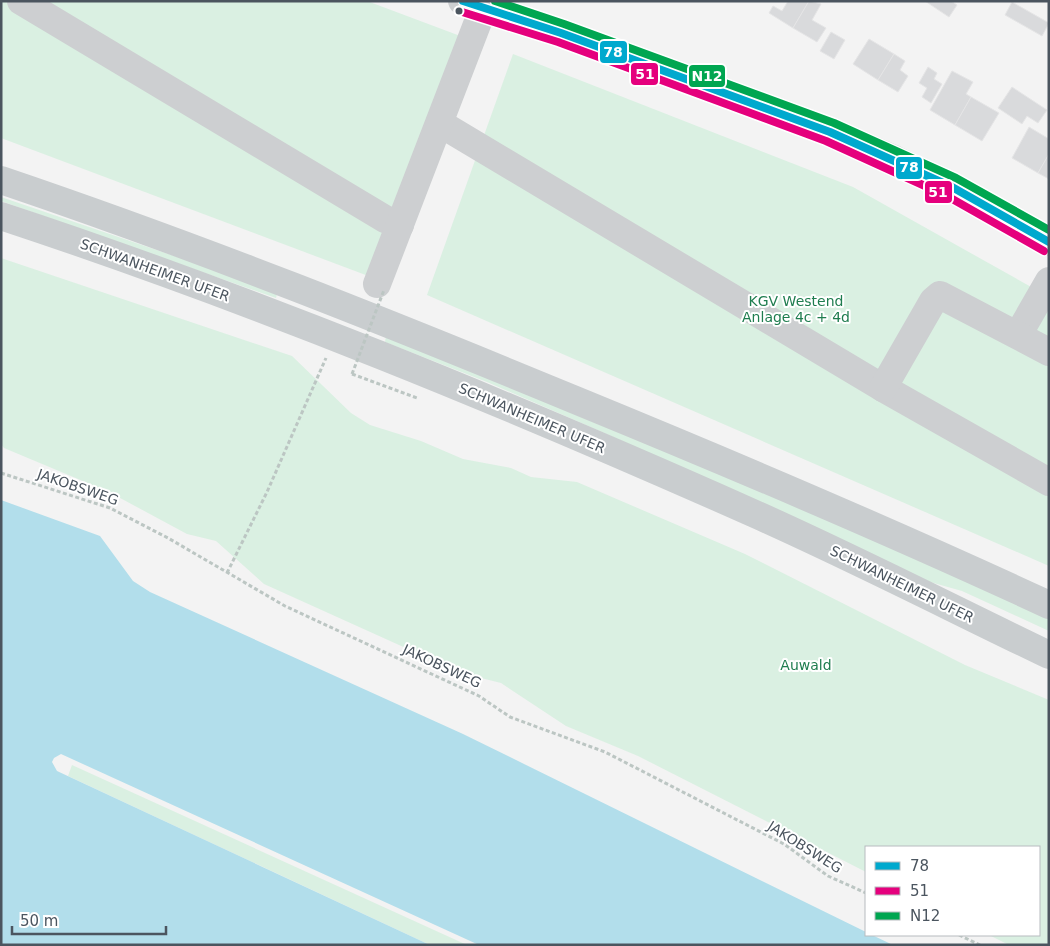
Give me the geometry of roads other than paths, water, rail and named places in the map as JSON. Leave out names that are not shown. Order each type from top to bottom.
[{"type":"main road","points":[[1,180],[134,225],[378,318],[912,541],[1049,605]]},
{"type":"main road","name":"SCHWANHEIMER UFER","points":[[1,216],[130,259],[366,349],[513,410],[758,515],[1049,655]]},
{"type":"street","points":[[21,1],[385,219],[400,226]]},
{"type":"street","points":[[380,287],[400,226],[441,124],[468,45],[478,3],[830,132],[896,160],[952,187],[1049,242]]},
{"type":"street","points":[[441,124],[882,388],[1049,482]]},
{"type":"street","points":[[1018,336],[1049,281]]},
{"type":"street","points":[[882,388],[933,302],[940,295],[1049,352]]},
{"type":"water","points":[[1,500],[100,536],[133,581],[150,592],[463,734],[865,932],[865,936],[874,936],[893,945],[479,945],[61,754],[54,758],[52,762],[57,771],[430,945],[1,945]]},
{"type":"park label","name":"KGV Westend Anlage 4c + 4d","points":[[796,310]]},
{"type":"park label","name":"Auwald","points":[[806,665]]}]
